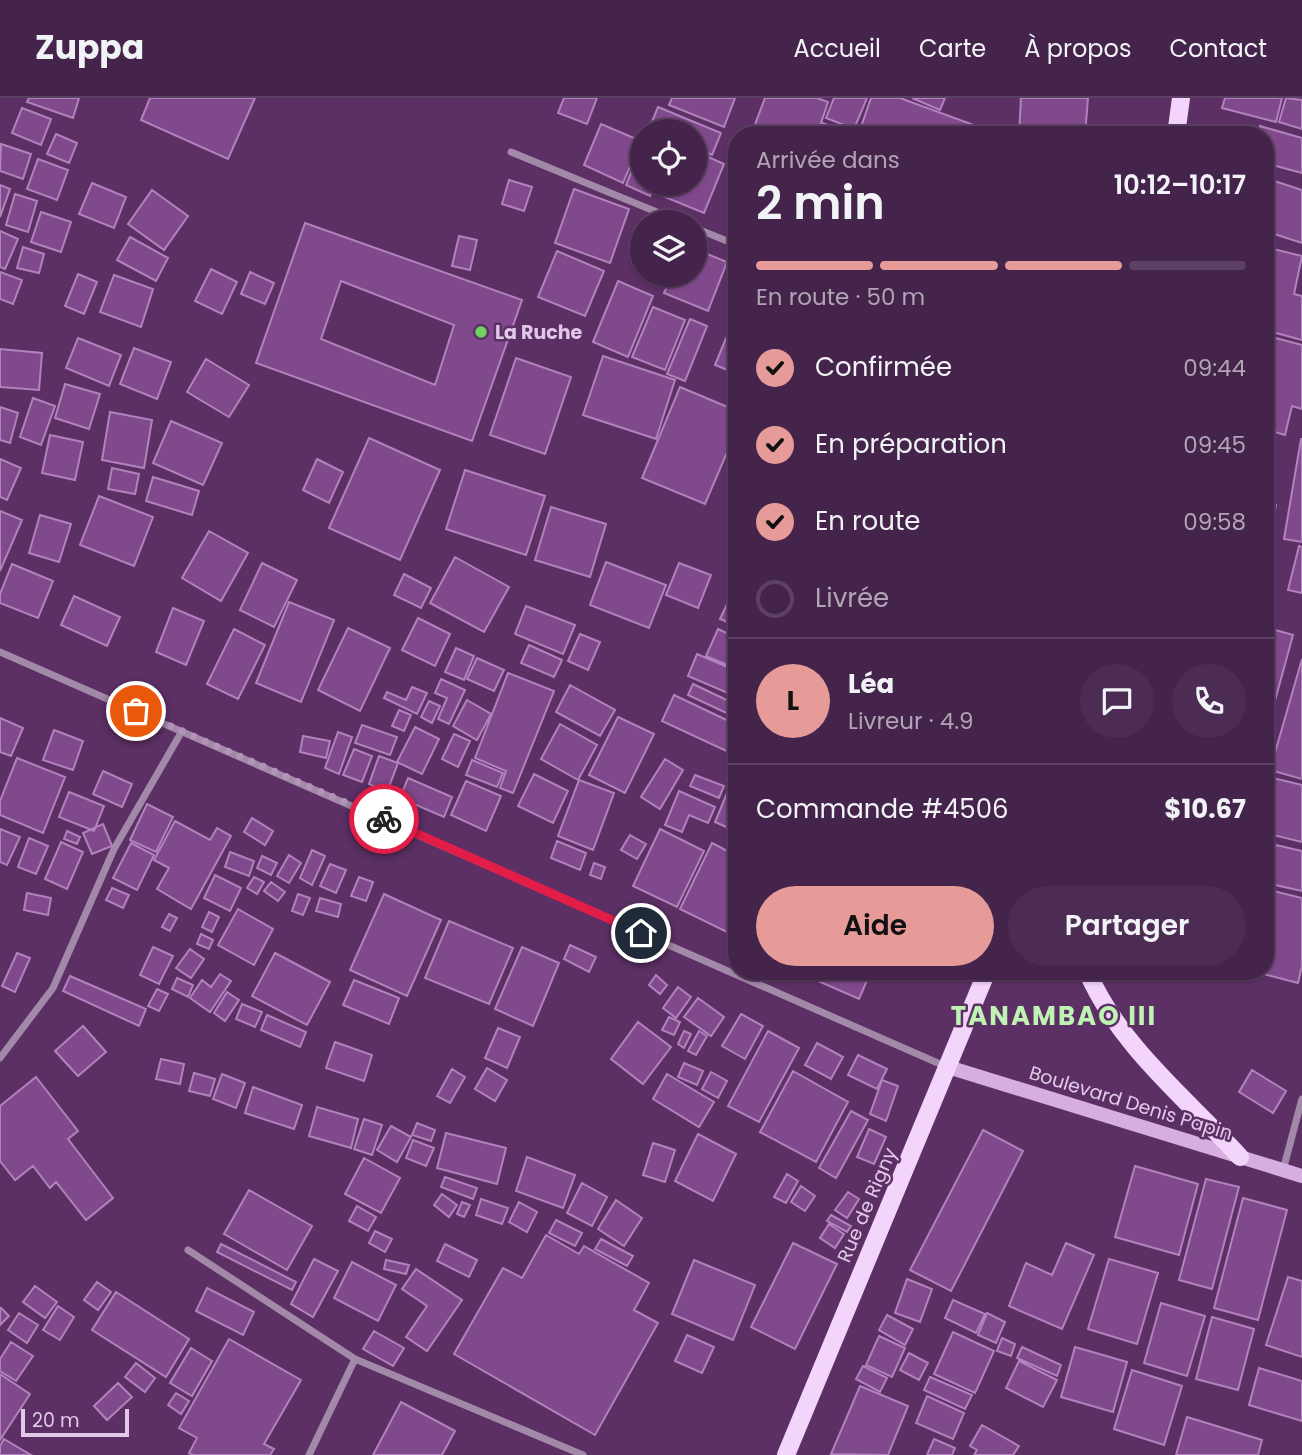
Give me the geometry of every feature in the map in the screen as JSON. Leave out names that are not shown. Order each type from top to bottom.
[{"type":"main road","points":[[1177,126],[1181,98]]},
{"type":"main road","name":"Rue de Rigny","points":[[786,1455],[983,980]]},
{"type":"main road","points":[[1092,980],[1122,1032],[1158,1075],[1199,1112],[1240,1157]]},
{"type":"main road","name":"Boulevard Denis Papin","points":[[948,1067],[1302,1175]]},
{"type":"street","points":[[511,152],[652,210]]},
{"type":"street","points":[[707,233],[728,241]]},
{"type":"street","points":[[0,653],[728,970]]},
{"type":"street","points":[[0,1058],[53,988],[114,849],[182,731]]},
{"type":"street","points":[[750,980],[948,1067]]},
{"type":"street","points":[[1283,1170],[1302,1099]]},
{"type":"street","points":[[188,1250],[355,1359],[583,1455]]},
{"type":"street","points":[[309,1455],[355,1359]]},
{"type":"building","points":[[29,98],[79,98],[73,118],[27,102]]},
{"type":"building","points":[[150,98],[255,98],[228,159],[141,120]]},
{"type":"building","points":[[564,98],[597,98],[587,124],[558,113]]},
{"type":"building","points":[[672,98],[735,98],[724,127],[669,105]]},
{"type":"building","points":[[765,98],[817,98],[828,102],[820,126],[754,126]]},
{"type":"building","points":[[834,98],[867,98],[855,126],[846,126],[826,118]]},
{"type":"building","points":[[871,98],[900,98],[974,125],[974,126],[861,126]]},
{"type":"building","points":[[912,98],[945,98],[940,110]]},
{"type":"building","points":[[1021,98],[1088,98],[1086,126],[1019,126]]},
{"type":"building","points":[[1225,98],[1282,98],[1276,122],[1222,108]]},
{"type":"building","points":[[1286,98],[1302,100],[1302,129],[1279,122]]},
{"type":"building","points":[[658,107],[687,119],[653,119]]},
{"type":"building","points":[[22,108],[51,119],[41,145],[12,133]]},
{"type":"building","points":[[601,124],[630,136],[630,167],[623,183],[584,165]]},
{"type":"building","points":[[707,127],[721,133],[712,155],[707,153]]},
{"type":"building","points":[[1274,130],[1302,138],[1302,173],[1274,165]]},
{"type":"building","points":[[56,134],[77,143],[69,163],[47,154]]},
{"type":"building","points":[[1,144],[31,154],[23,179],[0,171]]},
{"type":"building","points":[[707,156],[724,164],[705,210],[697,210],[662,196],[707,196]]},
{"type":"building","points":[[38,159],[68,170],[57,200],[27,189]]},
{"type":"building","points":[[509,180],[532,187],[524,211],[502,204]]},
{"type":"building","points":[[1274,181],[1302,190],[1302,243],[1274,234]]},
{"type":"building","points":[[92,183],[126,197],[114,228],[79,214]]},
{"type":"building","points":[[0,185],[10,189],[0,217]]},
{"type":"building","points":[[574,189],[629,209],[610,263],[555,243]]},
{"type":"building","points":[[152,190],[188,216],[164,250],[128,224]]},
{"type":"building","points":[[15,194],[37,201],[28,232],[6,225]]},
{"type":"building","points":[[41,212],[71,222],[61,252],[31,242]]},
{"type":"building","name":"La Ruche","points":[[305,223],[522,300],[472,441],[256,363]],"holes":[[[341,281],[454,325],[435,385],[321,339]]]},
{"type":"building","points":[[0,231],[18,239],[5,269],[0,267]]},
{"type":"building","points":[[459,236],[477,240],[470,270],[452,266]]},
{"type":"building","points":[[130,237],[168,258],[156,281],[117,260]]},
{"type":"building","points":[[23,247],[44,254],[39,273],[17,268]]},
{"type":"building","points":[[1274,249],[1302,256],[1294,294],[1302,296],[1302,340],[1274,332]]},
{"type":"building","points":[[557,251],[604,271],[585,316],[538,297]]},
{"type":"building","points":[[707,254],[727,262],[708,311],[664,293],[667,287],[707,287]]},
{"type":"building","points":[[211,269],[237,282],[222,314],[195,301]]},
{"type":"building","points":[[0,272],[22,280],[13,304],[0,299]]},
{"type":"building","points":[[250,272],[274,283],[265,304],[241,294]]},
{"type":"building","points":[[78,274],[97,282],[84,314],[65,306]]},
{"type":"building","points":[[114,275],[153,289],[141,327],[100,312]]},
{"type":"building","points":[[618,281],[653,296],[628,357],[593,342]]},
{"type":"building","points":[[653,307],[685,320],[665,370],[632,357]]},
{"type":"building","points":[[690,319],[707,326],[685,381],[667,374]]},
{"type":"building","points":[[78,338],[121,355],[109,386],[66,368]]},
{"type":"building","points":[[726,338],[728,370],[715,365]]},
{"type":"building","points":[[1274,338],[1302,345],[1302,409],[1292,406],[1285,435],[1274,432]]},
{"type":"building","points":[[134,348],[171,362],[157,399],[120,384]]},
{"type":"building","points":[[0,349],[42,353],[39,390],[0,387]]},
{"type":"building","points":[[603,356],[675,380],[656,439],[583,415]]},
{"type":"building","points":[[516,358],[571,377],[545,454],[490,435]]},
{"type":"building","points":[[206,359],[249,385],[229,417],[187,392]]},
{"type":"building","points":[[65,384],[100,394],[89,429],[55,418]]},
{"type":"building","points":[[680,387],[728,407],[728,450],[705,504],[642,478]]},
{"type":"building","points":[[33,398],[55,406],[41,445],[20,437]]},
{"type":"building","points":[[0,407],[18,413],[10,443],[0,440]]},
{"type":"building","points":[[110,412],[152,420],[144,468],[102,460]]},
{"type":"building","points":[[171,421],[222,443],[203,485],[153,463]]},
{"type":"building","points":[[50,435],[83,442],[75,480],[42,473]]},
{"type":"building","points":[[369,438],[440,470],[400,560],[329,528]]},
{"type":"building","points":[[1302,439],[1302,542],[1284,539]]},
{"type":"building","points":[[0,459],[21,468],[7,500],[0,497]]},
{"type":"building","points":[[317,459],[343,472],[329,503],[303,490]]},
{"type":"building","points":[[112,468],[139,474],[135,494],[108,489]]},
{"type":"building","points":[[465,470],[545,496],[526,555],[446,529]]},
{"type":"building","points":[[153,477],[199,491],[192,515],[146,501]]},
{"type":"building","points":[[99,496],[153,517],[134,566],[80,545]]},
{"type":"building","points":[[551,507],[606,524],[590,577],[535,560]]},
{"type":"building","points":[[0,511],[22,520],[0,571]]},
{"type":"building","points":[[40,515],[71,524],[59,562],[29,553]]},
{"type":"building","points":[[209,531],[248,553],[221,601],[182,578]]},
{"type":"building","points":[[1299,546],[1302,547],[1302,593],[1288,590]]},
{"type":"building","points":[[455,557],[509,587],[484,632],[430,603]]},
{"type":"building","points":[[606,562],[666,585],[649,628],[590,605]]},
{"type":"building","points":[[262,563],[297,580],[274,627],[240,610]]},
{"type":"building","points":[[679,563],[711,575],[698,608],[666,595]]},
{"type":"building","points":[[12,564],[53,581],[38,618],[0,603],[0,594]]},
{"type":"building","points":[[404,574],[431,588],[421,608],[394,595]]},
{"type":"building","points":[[74,596],[120,617],[107,646],[61,625]]},
{"type":"building","points":[[289,602],[334,620],[301,702],[256,683]]},
{"type":"building","points":[[728,602],[728,622],[720,619]]},
{"type":"building","points":[[526,606],[575,625],[563,654],[515,634]]},
{"type":"building","points":[[173,608],[204,621],[186,665],[156,652]]},
{"type":"building","points":[[418,618],[450,634],[435,666],[402,650]]},
{"type":"building","points":[[348,628],[390,648],[360,711],[318,690]]},
{"type":"building","points":[[234,629],[265,645],[238,699],[207,684]]},
{"type":"building","points":[[718,629],[728,634],[728,665],[706,656]]},
{"type":"building","points":[[1274,630],[1293,635],[1274,704]]},
{"type":"building","points":[[580,634],[600,642],[588,670],[568,661]]},
{"type":"building","points":[[529,645],[562,660],[554,677],[521,663]]},
{"type":"building","points":[[456,648],[474,656],[464,680],[445,672]]},
{"type":"building","points":[[697,654],[728,667],[728,693],[688,676]]},
{"type":"building","points":[[477,658],[504,670],[494,691],[467,679]]},
{"type":"building","points":[[1302,659],[1302,779],[1274,771],[1274,756]]},
{"type":"building","points":[[508,673],[554,691],[513,793],[500,788],[506,771],[475,758]]},
{"type":"building","points":[[441,679],[465,690],[449,724],[438,719],[447,698],[435,693]]},
{"type":"building","points":[[693,684],[728,701],[728,714],[688,695]]},
{"type":"building","points":[[570,685],[615,710],[600,736],[556,712]]},
{"type":"building","points":[[412,687],[427,693],[417,714],[384,698],[387,692],[406,700]]},
{"type":"building","points":[[674,695],[728,721],[728,752],[662,721]]},
{"type":"building","points":[[467,700],[491,714],[477,740],[453,726]]},
{"type":"building","points":[[429,701],[440,706],[432,723],[421,717]]},
{"type":"building","points":[[399,710],[411,715],[404,731],[392,726]]},
{"type":"building","points":[[618,717],[654,734],[625,793],[589,775]]},
{"type":"building","points":[[0,718],[23,728],[11,756],[0,752]]},
{"type":"building","points":[[560,724],[597,745],[578,780],[541,759]]},
{"type":"building","points":[[362,725],[397,737],[390,755],[355,743]]},
{"type":"building","points":[[415,727],[439,739],[422,774],[397,762]]},
{"type":"building","points":[[54,730],[83,741],[73,770],[43,760]]},
{"type":"building","points":[[338,732],[352,737],[339,774],[325,768]]},
{"type":"building","points":[[454,734],[470,741],[458,767],[442,759]]},
{"type":"building","points":[[303,736],[330,741],[326,758],[300,752]]},
{"type":"building","points":[[354,749],[372,756],[362,782],[343,775]]},
{"type":"building","points":[[379,756],[398,763],[387,792],[369,784]]},
{"type":"building","points":[[17,758],[65,777],[43,833],[0,815],[0,801]]},
{"type":"building","points":[[665,759],[683,770],[660,809],[641,797]]},
{"type":"building","points":[[472,760],[503,773],[497,787],[466,775]]},
{"type":"building","points":[[103,771],[132,784],[122,807],[93,794]]},
{"type":"building","points":[[534,774],[568,791],[553,823],[518,806]]},
{"type":"building","points":[[695,775],[724,786],[719,798],[690,786]]},
{"type":"building","points":[[408,778],[452,797],[444,817],[400,798]]},
{"type":"building","points":[[1274,778],[1302,785],[1302,842],[1274,835]]},
{"type":"building","points":[[579,780],[614,793],[593,850],[558,836]]},
{"type":"building","points":[[466,781],[501,796],[486,831],[451,815]]},
{"type":"building","points":[[679,791],[715,807],[708,823],[689,815],[682,832],[665,825]]},
{"type":"building","points":[[728,791],[728,828],[715,822]]},
{"type":"building","points":[[69,792],[104,806],[94,831],[59,817]]},
{"type":"building","points":[[147,804],[173,817],[156,852],[130,840]]},
{"type":"building","points":[[252,818],[273,831],[265,845],[244,832]]},
{"type":"building","points":[[175,821],[210,840],[217,828],[231,836],[191,909],[157,889],[169,868],[154,860]]},
{"type":"building","points":[[103,824],[112,846],[92,854],[83,833]]},
{"type":"building","points":[[0,829],[20,837],[7,865],[0,862]]},
{"type":"building","points":[[660,829],[704,851],[677,907],[633,886]]},
{"type":"building","points":[[67,831],[80,837],[77,844],[64,839]]},
{"type":"building","points":[[630,835],[646,844],[637,859],[621,850]]},
{"type":"building","points":[[29,838],[48,846],[36,874],[18,867]]},
{"type":"building","points":[[557,841],[586,853],[580,870],[551,858]]},
{"type":"building","points":[[61,842],[83,852],[67,889],[45,879]]},
{"type":"building","points":[[131,843],[154,855],[137,890],[113,878]]},
{"type":"building","points":[[712,843],[728,851],[728,933],[680,909]]},
{"type":"building","points":[[1276,845],[1302,851],[1302,891],[1274,885]]},
{"type":"building","points":[[312,850],[325,856],[312,885],[300,878]]},
{"type":"building","points":[[230,852],[254,861],[249,876],[225,867]]},
{"type":"building","points":[[289,855],[301,863],[289,883],[277,876]]},
{"type":"building","points":[[262,856],[277,863],[271,875],[257,868]]},
{"type":"building","points":[[594,863],[605,867],[601,879],[590,875]]},
{"type":"building","points":[[330,864],[346,870],[336,893],[320,886]]},
{"type":"building","points":[[215,875],[241,888],[230,911],[204,898]]},
{"type":"building","points":[[254,877],[264,882],[257,894],[247,888]]},
{"type":"building","points":[[359,877],[373,882],[366,901],[351,896]]},
{"type":"building","points":[[271,882],[285,892],[278,901],[264,891]]},
{"type":"building","points":[[112,888],[129,895],[123,908],[106,900]]},
{"type":"building","points":[[1274,891],[1302,898],[1302,966],[1298,983],[1274,977]]},
{"type":"building","points":[[27,893],[51,898],[48,915],[24,910]]},
{"type":"building","points":[[298,894],[310,898],[303,915],[292,911]]},
{"type":"building","points":[[384,894],[441,920],[407,996],[350,970]]},
{"type":"building","points":[[320,898],[341,904],[338,917],[316,911]]},
{"type":"building","points":[[238,909],[273,929],[254,965],[218,945]]},
{"type":"building","points":[[209,912],[219,917],[212,932],[202,927]]},
{"type":"building","points":[[169,914],[177,918],[170,931],[162,927]]},
{"type":"building","points":[[449,921],[513,948],[489,1004],[425,978]]},
{"type":"building","points":[[201,934],[213,940],[209,949],[197,944]]},
{"type":"building","points":[[570,945],[596,957],[589,972],[564,959]]},
{"type":"building","points":[[153,947],[173,956],[159,984],[140,975]]},
{"type":"building","points":[[522,947],[559,963],[533,1026],[495,1009]]},
{"type":"building","points":[[190,949],[204,959],[191,978],[176,968]]},
{"type":"building","points":[[17,953],[30,958],[15,992],[2,986]]},
{"type":"building","points":[[275,953],[330,982],[307,1025],[252,996]]},
{"type":"building","points":[[220,974],[231,981],[210,1012],[190,998],[202,980],[211,987]]},
{"type":"building","points":[[656,975],[667,985],[660,994],[649,985]]},
{"type":"building","points":[[70,976],[146,1009],[139,1026],[63,991]]},
{"type":"building","points":[[177,978],[193,985],[188,997],[172,989]]},
{"type":"building","points":[[354,980],[399,998],[389,1024],[343,1005]]},
{"type":"building","points":[[818,980],[867,980],[859,999]]},
{"type":"building","points":[[678,987],[691,997],[676,1018],[663,1008]]},
{"type":"building","points":[[157,989],[168,994],[159,1011],[148,1006]]},
{"type":"building","points":[[227,992],[239,1000],[225,1021],[214,1013]]},
{"type":"building","points":[[698,998],[724,1017],[711,1036],[684,1017]]},
{"type":"building","points":[[242,1004],[262,1012],[255,1027],[236,1019]]},
{"type":"building","points":[[741,1014],[763,1026],[745,1059],[722,1046]]},
{"type":"building","points":[[267,1015],[306,1032],[300,1047],[261,1030]]},
{"type":"building","points":[[669,1017],[680,1022],[674,1035],[662,1030]]},
{"type":"building","points":[[638,1022],[671,1047],[643,1084],[611,1059]]},
{"type":"building","points":[[83,1026],[106,1052],[78,1076],[55,1051]]},
{"type":"building","points":[[498,1028],[520,1037],[507,1068],[485,1058]]},
{"type":"building","points":[[684,1031],[691,1034],[684,1048],[678,1044]]},
{"type":"building","points":[[699,1031],[707,1036],[696,1055],[688,1051]]},
{"type":"building","points":[[768,1031],[799,1048],[759,1122],[728,1106]]},
{"type":"building","points":[[335,1042],[372,1055],[364,1081],[326,1068]]},
{"type":"building","points":[[817,1043],[843,1057],[831,1079],[805,1065]]},
{"type":"building","points":[[858,1055],[887,1069],[877,1089],[848,1075]]},
{"type":"building","points":[[161,1059],[184,1064],[180,1084],[156,1079]]},
{"type":"building","points":[[684,1063],[703,1071],[697,1085],[678,1077]]},
{"type":"building","points":[[487,1068],[507,1080],[495,1101],[475,1089]]},
{"type":"building","points":[[452,1069],[465,1077],[450,1103],[437,1096]]},
{"type":"building","points":[[1252,1070],[1286,1091],[1273,1113],[1239,1092]]},
{"type":"building","points":[[793,1071],[848,1102],[816,1162],[760,1132]]},
{"type":"building","points":[[711,1072],[727,1081],[718,1098],[702,1089]]},
{"type":"building","points":[[194,1073],[215,1079],[210,1096],[189,1091]]},
{"type":"building","points":[[222,1074],[245,1083],[236,1108],[213,1099]]},
{"type":"building","points":[[667,1074],[714,1102],[699,1127],[653,1099]]},
{"type":"building","points":[[36,1077],[78,1131],[68,1139],[113,1198],[86,1220],[56,1182],[50,1188],[33,1166],[15,1180],[0,1161],[0,1106]]},
{"type":"building","points":[[882,1080],[898,1086],[886,1121],[870,1114]]},
{"type":"building","points":[[253,1087],[302,1105],[294,1129],[245,1113]]},
{"type":"building","points":[[317,1107],[358,1119],[351,1148],[309,1136]]},
{"type":"building","points":[[851,1111],[868,1120],[836,1178],[819,1168]]},
{"type":"building","points":[[364,1119],[382,1125],[372,1155],[354,1149]]},
{"type":"building","points":[[417,1123],[435,1130],[431,1141],[412,1135]]},
{"type":"building","points":[[391,1126],[411,1137],[397,1162],[377,1150]]},
{"type":"building","points":[[869,1129],[886,1137],[874,1164],[857,1157]]},
{"type":"building","points":[[983,1130],[1023,1151],[951,1291],[910,1270]]},
{"type":"building","points":[[446,1133],[506,1148],[497,1184],[437,1168]]},
{"type":"building","points":[[698,1134],[736,1154],[713,1201],[675,1181]]},
{"type":"building","points":[[413,1140],[434,1148],[426,1166],[406,1158]]},
{"type":"building","points":[[653,1143],[675,1150],[665,1182],[643,1175]]},
{"type":"building","points":[[527,1157],[575,1175],[563,1208],[516,1191]]},
{"type":"building","points":[[364,1158],[400,1178],[381,1213],[345,1194]]},
{"type":"building","points":[[1135,1166],[1198,1184],[1179,1255],[1115,1237]]},
{"type":"building","points":[[787,1174],[798,1181],[786,1203],[774,1197]]},
{"type":"building","points":[[445,1177],[477,1188],[473,1199],[441,1187]]},
{"type":"building","points":[[1206,1179],[1239,1187],[1212,1289],[1179,1280]]},
{"type":"building","points":[[582,1183],[607,1197],[592,1226],[567,1213]]},
{"type":"building","points":[[801,1186],[815,1196],[805,1211],[791,1202]]},
{"type":"building","points":[[249,1190],[312,1226],[287,1270],[224,1234]]},
{"type":"building","points":[[848,1192],[859,1199],[847,1218],[835,1210]]},
{"type":"building","points":[[442,1194],[457,1205],[449,1217],[434,1205]]},
{"type":"building","points":[[1243,1198],[1287,1210],[1258,1320],[1214,1308]]},
{"type":"building","points":[[481,1199],[508,1208],[502,1224],[476,1215]]},
{"type":"building","points":[[616,1200],[642,1218],[624,1246],[598,1229]]},
{"type":"building","points":[[462,1202],[470,1205],[464,1217],[457,1214]]},
{"type":"building","points":[[519,1202],[537,1212],[527,1232],[509,1222]]},
{"type":"building","points":[[357,1206],[376,1217],[368,1231],[349,1221]]},
{"type":"building","points":[[831,1215],[851,1226],[847,1232],[827,1221]]},
{"type":"building","points":[[556,1220],[582,1233],[575,1246],[549,1233]]},
{"type":"building","points":[[829,1224],[844,1234],[835,1248],[820,1238]]},
{"type":"building","points":[[375,1231],[392,1239],[385,1252],[369,1243]]},
{"type":"building","points":[[546,1235],[579,1254],[584,1246],[649,1283],[634,1310],[658,1323],[595,1435],[454,1354],[503,1268],[522,1278]]},
{"type":"building","points":[[601,1239],[633,1256],[627,1266],[595,1249]]},
{"type":"building","points":[[793,1243],[837,1264],[795,1349],[751,1327]]},
{"type":"building","points":[[1066,1243],[1094,1255],[1062,1329],[1009,1306],[1026,1263],[1052,1275]]},
{"type":"building","points":[[221,1244],[296,1282],[292,1290],[217,1252]]},
{"type":"building","points":[[445,1244],[477,1260],[469,1277],[437,1261]]},
{"type":"building","points":[[314,1259],[338,1271],[313,1317],[291,1304]]},
{"type":"building","points":[[1109,1259],[1158,1273],[1137,1344],[1088,1329]]},
{"type":"building","points":[[386,1260],[409,1265],[406,1274],[384,1269]]},
{"type":"building","points":[[694,1260],[755,1285],[733,1340],[672,1314]]},
{"type":"building","points":[[352,1262],[396,1285],[378,1321],[334,1298]]},
{"type":"building","points":[[416,1269],[462,1300],[427,1351],[406,1337],[427,1306],[402,1289]]},
{"type":"building","points":[[1288,1277],[1302,1281],[1302,1357],[1266,1345]]},
{"type":"building","points":[[907,1279],[932,1289],[920,1322],[895,1313]]},
{"type":"building","points":[[97,1282],[111,1292],[98,1310],[84,1300]]},
{"type":"building","points":[[35,1286],[57,1302],[45,1318],[23,1302]]},
{"type":"building","points":[[207,1288],[254,1312],[243,1335],[196,1311]]},
{"type":"building","points":[[116,1292],[189,1339],[166,1377],[92,1330]]},
{"type":"building","points":[[953,1300],[985,1314],[976,1333],[945,1318]]},
{"type":"building","points":[[1161,1303],[1205,1316],[1187,1376],[1144,1363]]},
{"type":"building","points":[[58,1306],[74,1317],[60,1340],[43,1330]]},
{"type":"building","points":[[0,1309],[9,1316],[0,1325]]},
{"type":"building","points":[[19,1313],[38,1325],[27,1343],[8,1330]]},
{"type":"building","points":[[987,1313],[1005,1322],[996,1343],[978,1335]]},
{"type":"building","points":[[887,1315],[913,1329],[905,1345],[879,1330]]},
{"type":"building","points":[[1212,1317],[1254,1329],[1238,1390],[1196,1379]]},
{"type":"building","points":[[374,1331],[404,1348],[393,1366],[363,1349]]},
{"type":"building","points":[[953,1332],[994,1351],[975,1393],[934,1374]]},
{"type":"building","points":[[687,1335],[714,1347],[702,1373],[675,1361]]},
{"type":"building","points":[[879,1336],[905,1348],[892,1377],[866,1365]]},
{"type":"building","points":[[1002,1338],[1015,1344],[1011,1356],[997,1351]]},
{"type":"building","points":[[229,1339],[301,1380],[264,1444],[274,1449],[270,1455],[193,1455],[189,1453],[197,1438],[179,1428]]},
{"type":"building","points":[[11,1342],[33,1356],[16,1381],[0,1371],[0,1359]]},
{"type":"building","points":[[1022,1347],[1061,1365],[1057,1376],[1017,1358]]},
{"type":"building","points":[[1075,1347],[1127,1362],[1113,1412],[1061,1397]]},
{"type":"building","points":[[191,1348],[212,1361],[192,1396],[170,1383]]},
{"type":"building","points":[[909,1353],[928,1363],[919,1380],[900,1370]]},
{"type":"building","points":[[1019,1361],[1057,1380],[1043,1407],[1006,1388]]},
{"type":"building","points":[[136,1363],[155,1378],[145,1392],[125,1377]]},
{"type":"building","points":[[863,1366],[887,1378],[880,1392],[856,1379]]},
{"type":"building","points":[[1259,1368],[1302,1381],[1302,1421],[1249,1405]]},
{"type":"building","points":[[1132,1370],[1182,1386],[1164,1445],[1114,1429]]},
{"type":"building","points":[[0,1374],[30,1394],[0,1440]]},
{"type":"building","points":[[930,1377],[972,1395],[965,1409],[924,1390]]},
{"type":"building","points":[[118,1383],[132,1397],[107,1420],[94,1406]]},
{"type":"building","points":[[860,1386],[908,1406],[888,1455],[831,1454]]},
{"type":"building","points":[[176,1393],[189,1401],[181,1414],[168,1405]]},
{"type":"building","points":[[927,1396],[964,1413],[953,1439],[916,1423]]},
{"type":"building","points":[[401,1402],[455,1431],[442,1455],[373,1455]]},
{"type":"building","points":[[1187,1417],[1262,1440],[1258,1455],[1176,1455]]},
{"type":"building","points":[[982,1425],[1019,1446],[1013,1455],[974,1455],[977,1450],[970,1446]]},
{"type":"building","points":[[4,1439],[31,1455],[0,1455],[0,1446]]},
{"type":"building","points":[[934,1439],[955,1448],[952,1455],[927,1455]]},
{"type":"way so far","points":[[136,711],[384,819]]},
{"type":"place","name":"La Ruche","points":[[481,332]]},
{"type":"district","name":"TANAMBAO III","points":[[1054,1016]]},
{"type":"route","points":[[384,819],[641,933]]}]
